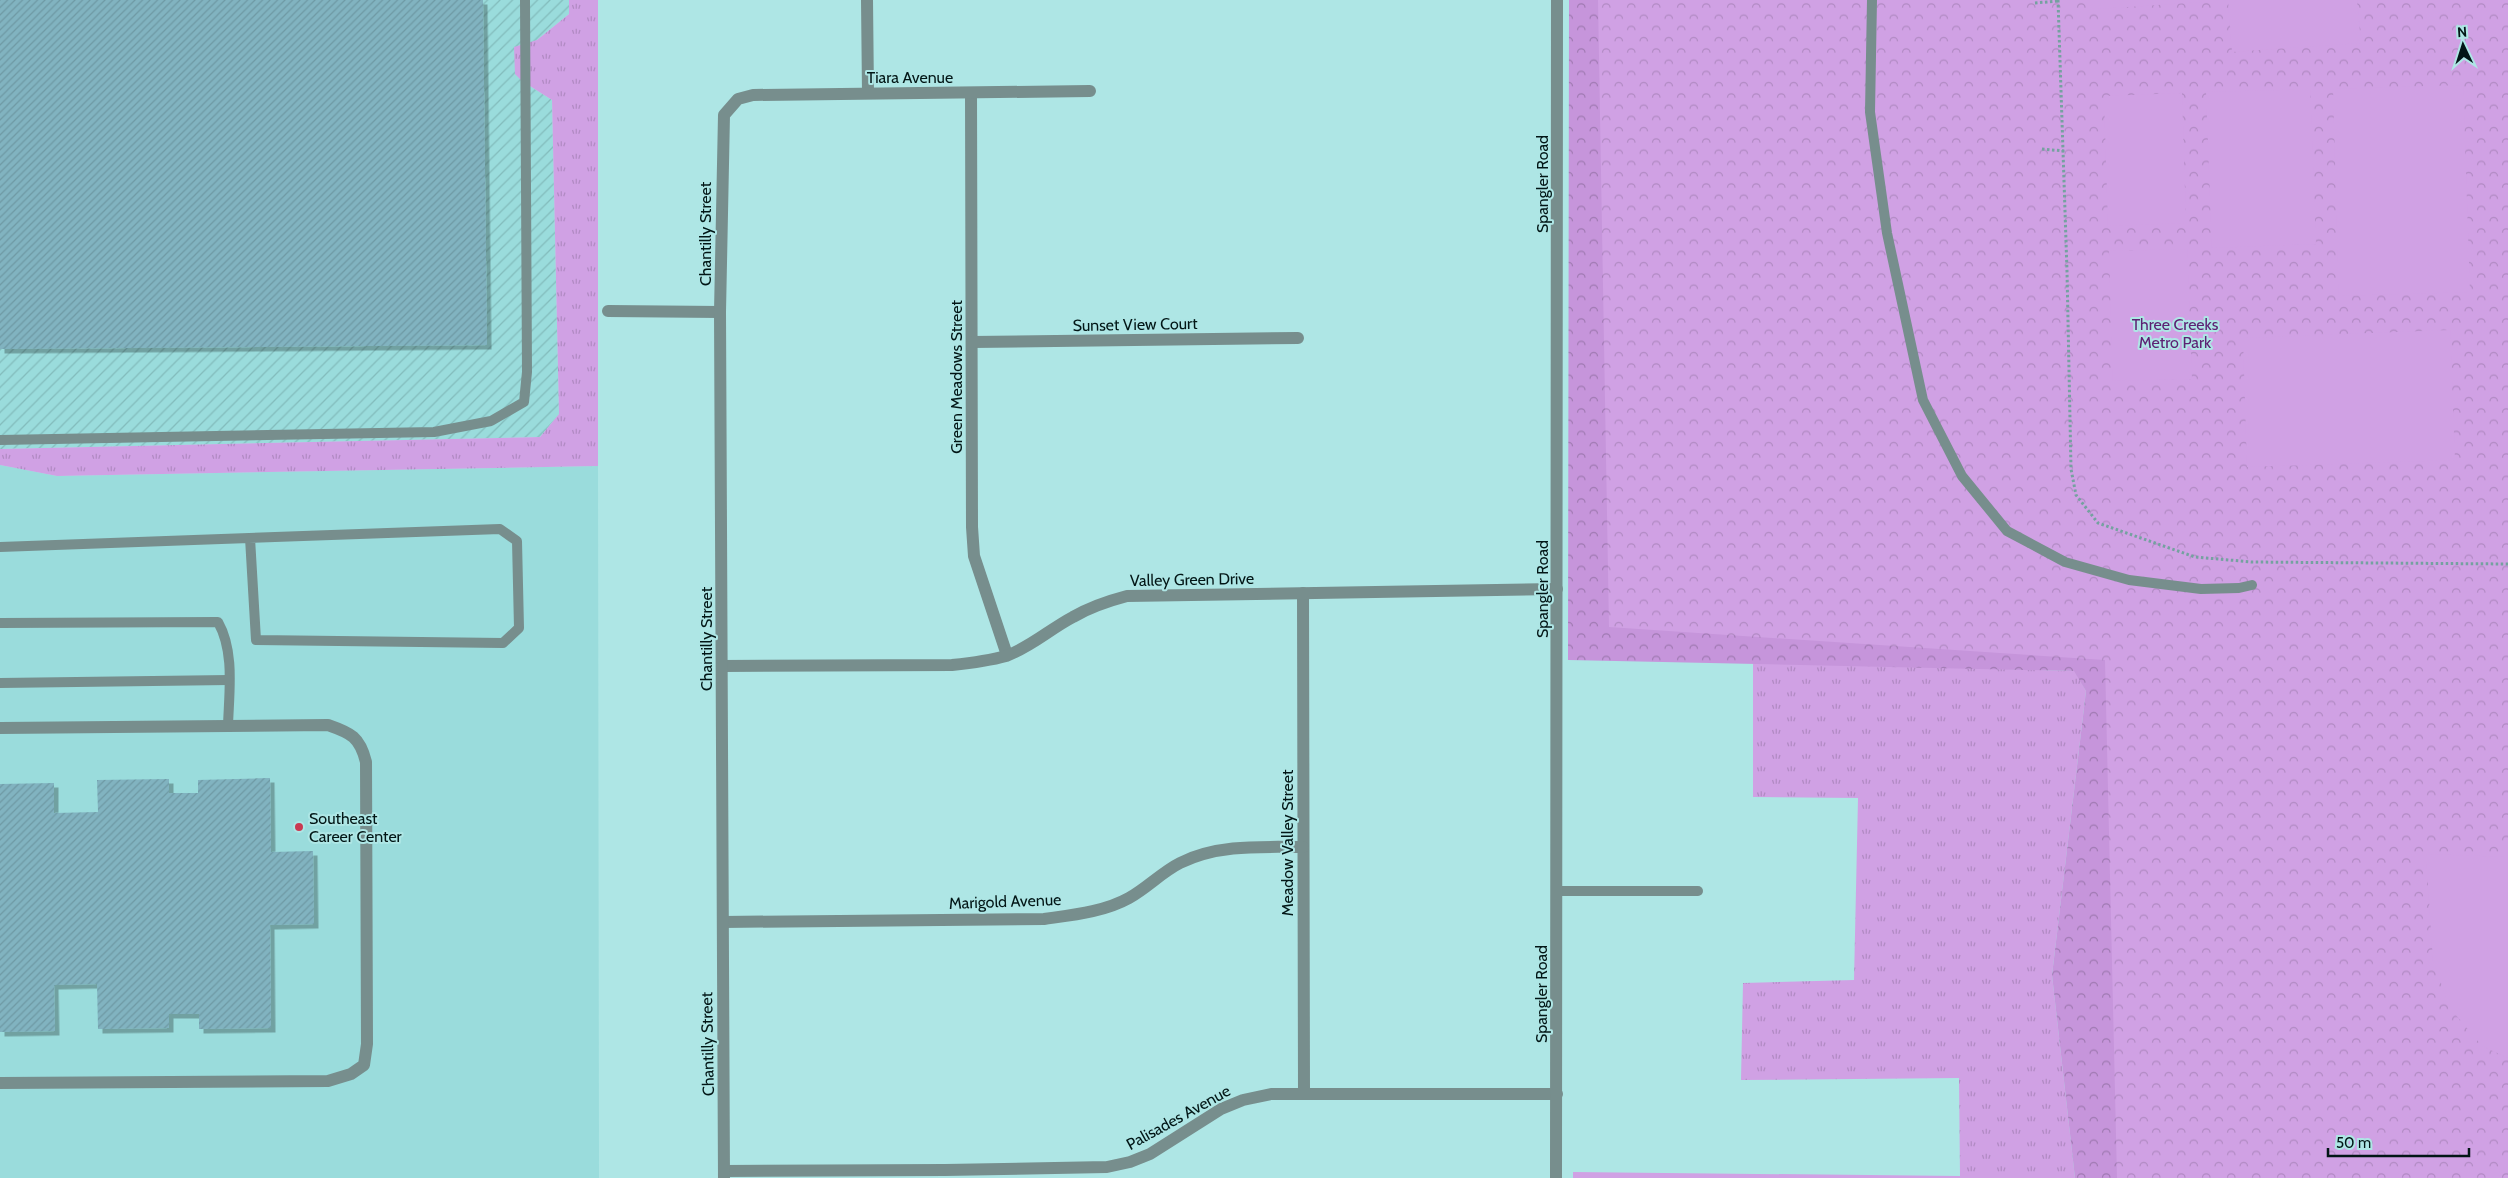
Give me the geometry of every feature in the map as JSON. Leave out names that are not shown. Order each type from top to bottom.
[{"type":"street","points":[[867,0],[868,93]]},
{"type":"street","name":"Spangler Road","points":[[1556,1178],[1558,891],[1558,0]]},
{"type":"street","name":"Tiara Avenue","points":[[732,103],[746,96],[753,95],[1090,91]]},
{"type":"street","name":"Green Meadows Street","points":[[971,93],[972,518],[974,556],[1007,655]]},
{"type":"street","name":"Chantilly Street","points":[[724,1175],[720,312],[722,122],[727,109],[732,103]]},
{"type":"street","points":[[608,311],[720,312]]},
{"type":"street","name":"Sunset View Court","points":[[972,342],[1298,338]]},
{"type":"street","name":"Valley Green Drive","points":[[722,666],[952,665],[982,662],[1026,647],[1072,617],[1100,603],[1127,596],[1557,588]]},
{"type":"street","name":"Meadow Valley Street","points":[[1303,593],[1304,1093]]},
{"type":"street","points":[[0,728],[328,726],[346,732],[362,744],[366,762],[367,1044],[364,1065],[351,1074],[328,1081],[0,1083]]},
{"type":"street","name":"Marigold Avenue","points":[[723,922],[1044,919],[1074,915],[1106,907],[1128,898],[1179,864],[1213,852],[1242,848],[1304,847]]},
{"type":"street","name":"Palisades Avenue","points":[[724,1175],[1107,1167],[1130,1162],[1150,1154],[1221,1109],[1243,1100],[1271,1094],[1557,1094]]},
{"type":"lane","points":[[0,440],[434,432],[491,421],[524,402],[527,372],[525,0]]},
{"type":"lane","points":[[1872,0],[1870,112],[1887,233],[1923,400],[1962,476],[2007,531],[2066,562],[2138,581],[2201,588],[2239,588],[2252,585]]},
{"type":"lane","points":[[0,547],[250,538],[500,529],[516,541],[518,628],[503,643],[256,640],[250,538]]},
{"type":"lane","points":[[0,623],[218,622],[224,633],[229,654],[228,726]]},
{"type":"lane","points":[[0,683],[229,680]]},
{"type":"lane","points":[[1558,891],[1698,891]]},
{"type":"path","points":[[2035,3],[2058,1],[2064,151],[2071,469],[2076,495],[2098,523],[2195,557],[2252,562],[2508,564]]},
{"type":"path","points":[[2042,149],[2064,151]]},
{"type":"shaded area","points":[[0,0],[569,0],[569,14],[537,40],[522,81],[552,100],[559,414],[540,437],[0,449]]},
{"type":"shaded area","name":"Southeast Career Center","points":[[0,465],[57,476],[598,466],[599,1178],[0,1178]]},
{"type":"green space","points":[[569,0],[598,0],[598,466],[57,476],[0,465],[0,449],[540,437],[559,414],[552,100],[522,81],[515,74],[514,47],[537,40],[569,14]]},
{"type":"green space","points":[[1569,0],[1805,0],[2177,615],[2427,1178],[2075,1178],[2052,975],[2086,691],[2074,671],[1568,660]]},
{"type":"green space","name":"Three Creeks Metro Park","points":[[1598,0],[2508,0],[2508,1178],[2117,1178],[2105,660],[1609,627]]},
{"type":"green space","points":[[2098,0],[2202,0],[2202,2],[2098,9]]},
{"type":"green space","points":[[2228,0],[2357,0],[2361,43],[2232,52]]},
{"type":"green space","points":[[2463,85],[2470,292],[2339,296],[2333,89]]},
{"type":"green space","points":[[2310,89],[2316,244],[2212,248],[2206,92]]},
{"type":"green space","points":[[2182,93],[2186,223],[2108,226],[2104,96]]},
{"type":"green space","points":[[2187,249],[2192,379],[2113,381],[2109,251]]},
{"type":"green space","points":[[2450,330],[2455,460],[2247,467],[2243,338]]},
{"type":"green space","points":[[1753,662],[2075,671],[2086,691],[2052,975],[2075,1178],[1573,1178],[1573,1172],[1960,1176],[1959,1078],[1741,1080],[1743,983],[1854,980],[1858,798],[1753,797]]},
{"type":"green space","points":[[2426,854],[2508,857],[2508,1058],[2482,1046],[2450,1008],[2433,961]]},
{"type":"building","points":[[0,0],[483,0],[487,345],[0,349]]},
{"type":"building","points":[[270,778],[271,852],[313,851],[314,924],[270,925],[271,1028],[199,1029],[199,1014],[169,1014],[169,1028],[98,1029],[97,984],[54,985],[55,1031],[0,1032],[0,784],[54,783],[54,813],[98,812],[97,780],[169,779],[169,793],[198,793],[198,780]]},
{"type":"place","name":"Southeast Career Center","points":[[299,827]]}]
